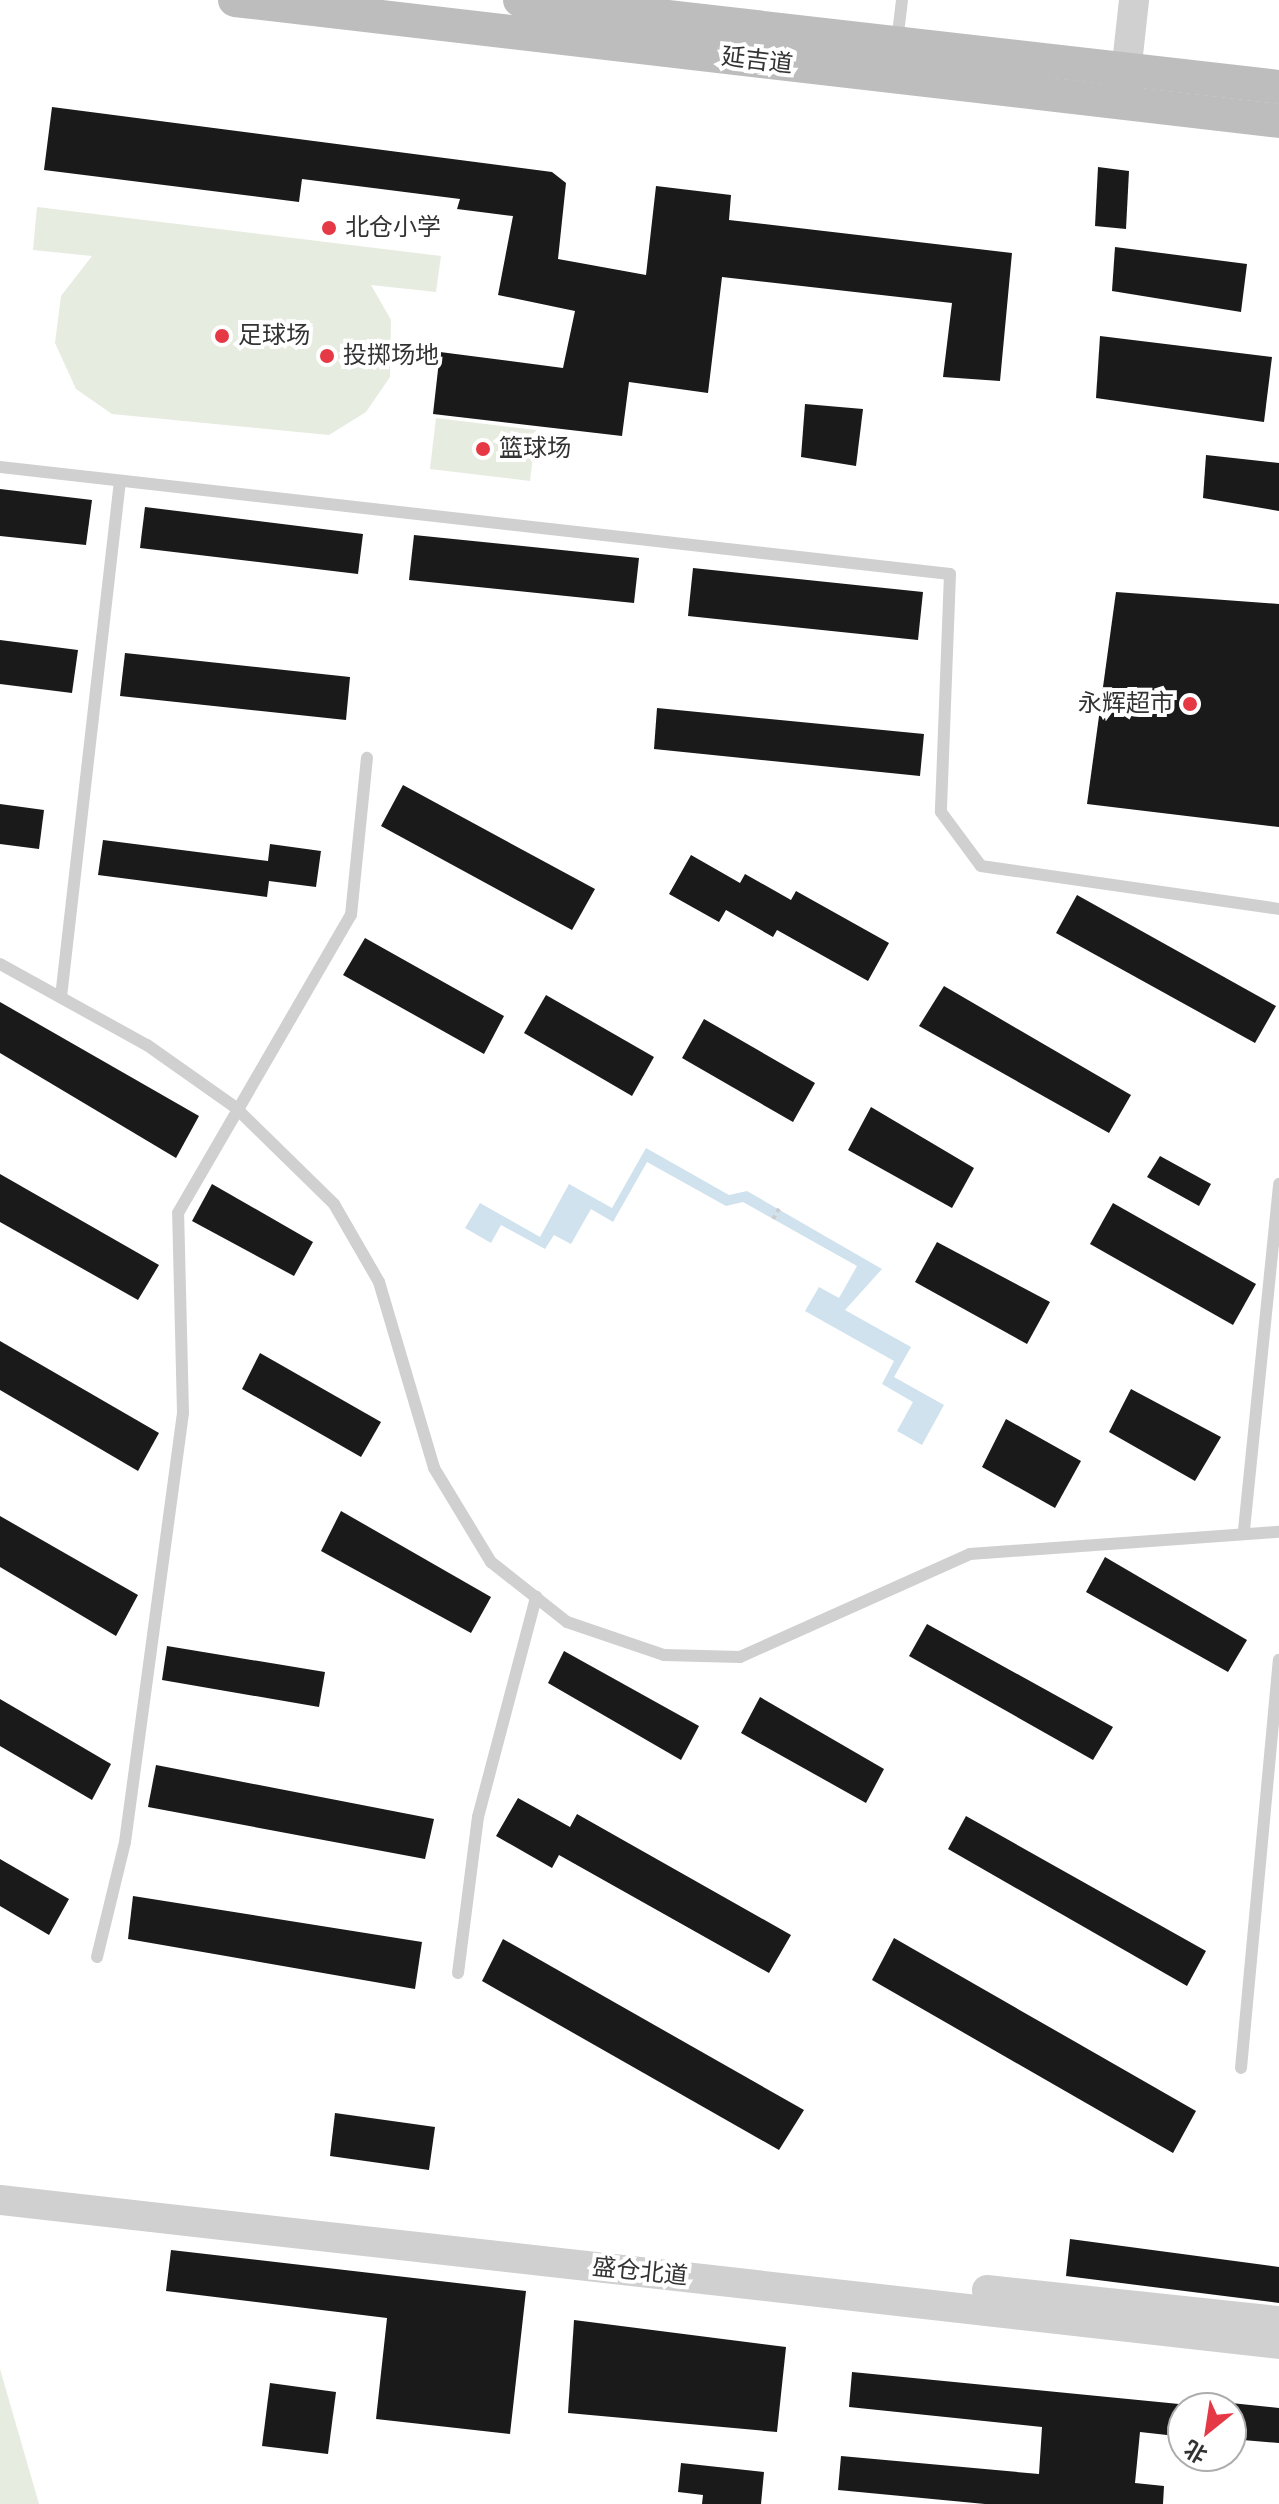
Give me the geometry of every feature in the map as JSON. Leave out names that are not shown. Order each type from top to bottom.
[{"type":"main road","name":"延吉道","points":[[235,0],[1279,121]]},
{"type":"main road","name":"延吉道","points":[[520,0],[1279,87]]},
{"type":"street","points":[[1119,0],[1119,69]]},
{"type":"street","points":[[1115,104],[1134,0]]},
{"type":"street","name":"盛仓北道","points":[[0,2185],[1279,2321]]},
{"type":"street","name":"盛仓北道","points":[[0,2200],[1279,2344]]},
{"type":"lane","points":[[892,77],[902,0]]},
{"type":"lane","points":[[0,467],[950,574],[941,812],[981,866],[1279,909]]},
{"type":"lane","points":[[61,997],[120,481]]},
{"type":"lane","points":[[97,1957],[125,1842],[183,1413],[178,1213],[235,1107],[351,915],[367,758]]},
{"type":"lane","points":[[0,964],[61,997],[235,1107],[334,1204],[379,1282],[434,1468],[491,1562],[567,1622],[664,1655],[740,1657],[970,1554],[1244,1530],[1279,1532]]},
{"type":"lane","points":[[1244,1530],[1279,1184]]},
{"type":"lane","points":[[458,1973],[478,1817],[536,1597]]},
{"type":"lane","points":[[1241,2068],[1279,1660]]},
{"type":"path","points":[[773,1219],[779,1209]]},
{"type":"shaded area","points":[[37,207],[441,256],[436,292],[371,285],[391,320],[390,377],[366,412],[329,435],[112,414],[76,389],[55,343],[61,296],[92,256],[33,250]]},
{"type":"shaded area","name":"篮球场","points":[[436,418],[536,430],[530,481],[430,469]]},
{"type":"shaded area","points":[[0,2369],[39,2504],[0,2504]]},
{"type":"water","points":[[646,1148],[729,1195],[747,1191],[882,1269],[845,1310],[911,1347],[894,1377],[944,1405],[922,1445],[897,1431],[913,1402],[882,1384],[894,1361],[805,1311],[819,1287],[839,1298],[857,1266],[743,1202],[726,1206],[647,1162],[613,1222],[591,1209],[571,1244],[554,1235],[545,1249],[501,1225],[491,1243],[465,1228],[480,1203],[540,1237],[569,1184],[612,1208]]},
{"type":"building","points":[[52,107],[552,172],[566,183],[558,259],[646,275],[656,186],[731,195],[729,220],[1012,253],[1000,381],[943,377],[952,303],[722,277],[708,393],[629,382],[622,436],[433,414],[440,352],[563,368],[575,311],[498,295],[513,216],[457,209],[460,199],[302,179],[299,202],[44,170]]},
{"type":"building","points":[[1098,167],[1129,171],[1126,229],[1095,226]]},
{"type":"building","points":[[1115,247],[1247,264],[1241,312],[1112,291]]},
{"type":"building","points":[[1100,336],[1272,357],[1264,422],[1096,398]]},
{"type":"building","points":[[805,404],[863,409],[856,466],[801,457]]},
{"type":"building","points":[[1206,455],[1279,463],[1279,511],[1203,498]]},
{"type":"building","points":[[0,489],[92,500],[86,545],[0,536]]},
{"type":"building","points":[[145,507],[363,534],[358,574],[140,548]]},
{"type":"building","points":[[414,535],[639,558],[634,603],[409,580]]},
{"type":"building","points":[[693,568],[923,592],[918,640],[688,616]]},
{"type":"building","name":"永辉超市","points":[[1116,592],[1279,604],[1279,827],[1087,804]]},
{"type":"building","points":[[0,640],[78,650],[72,693],[0,684]]},
{"type":"building","points":[[125,653],[350,677],[346,720],[120,696]]},
{"type":"building","points":[[657,708],[924,734],[920,776],[654,749]]},
{"type":"building","points":[[403,785],[595,889],[572,930],[381,826]]},
{"type":"building","points":[[0,804],[44,810],[39,849],[0,844]]},
{"type":"building","points":[[103,840],[268,861],[270,844],[321,851],[316,887],[269,881],[267,897],[98,875]]},
{"type":"building","points":[[691,855],[740,883],[745,874],[791,900],[796,891],[889,943],[868,981],[777,930],[773,937],[726,910],[719,922],[669,894]]},
{"type":"building","points":[[1077,895],[1276,1006],[1255,1043],[1056,933]]},
{"type":"building","points":[[365,938],[504,1016],[484,1054],[343,975]]},
{"type":"building","points":[[944,986],[1131,1095],[1109,1133],[919,1026]]},
{"type":"building","points":[[546,995],[654,1057],[632,1096],[524,1033]]},
{"type":"building","points":[[0,1002],[199,1116],[176,1158],[0,1053]]},
{"type":"building","points":[[704,1019],[815,1083],[793,1122],[682,1058]]},
{"type":"building","points":[[871,1107],[974,1168],[952,1208],[848,1150]]},
{"type":"building","points":[[1160,1156],[1211,1184],[1199,1206],[1147,1177]]},
{"type":"building","points":[[0,1174],[159,1265],[138,1300],[0,1222]]},
{"type":"building","points":[[212,1184],[313,1242],[294,1276],[192,1221]]},
{"type":"building","points":[[1113,1203],[1256,1284],[1233,1325],[1090,1244]]},
{"type":"building","points":[[937,1242],[1050,1302],[1027,1344],[915,1282]]},
{"type":"building","points":[[0,1341],[159,1433],[138,1471],[0,1390]]},
{"type":"building","points":[[260,1353],[381,1422],[361,1457],[242,1389]]},
{"type":"building","points":[[1131,1389],[1221,1437],[1195,1481],[1109,1432]]},
{"type":"building","points":[[1006,1419],[1081,1461],[1055,1508],[982,1467]]},
{"type":"building","points":[[341,1511],[491,1597],[471,1633],[321,1551]]},
{"type":"building","points":[[0,1516],[138,1595],[116,1636],[0,1567]]},
{"type":"building","points":[[1105,1557],[1247,1640],[1228,1672],[1086,1592]]},
{"type":"building","points":[[927,1624],[1113,1727],[1093,1760],[909,1656]]},
{"type":"building","points":[[167,1646],[325,1672],[319,1707],[162,1680]]},
{"type":"building","points":[[564,1651],[699,1726],[681,1760],[548,1683]]},
{"type":"building","points":[[760,1697],[884,1769],[866,1803],[741,1733]]},
{"type":"building","points":[[0,1699],[111,1764],[92,1800],[0,1746]]},
{"type":"building","points":[[156,1765],[434,1819],[425,1859],[148,1807]]},
{"type":"building","points":[[518,1798],[570,1827],[577,1814],[791,1935],[769,1973],[559,1855],[552,1868],[496,1836]]},
{"type":"building","points":[[966,1816],[1206,1951],[1187,1986],[948,1849]]},
{"type":"building","points":[[0,1859],[69,1899],[49,1935],[0,1906]]},
{"type":"building","points":[[133,1896],[422,1942],[415,1989],[128,1939]]},
{"type":"building","points":[[894,1938],[1196,2111],[1173,2153],[872,1980]]},
{"type":"building","points":[[503,1939],[804,2110],[779,2150],[482,1981]]},
{"type":"building","points":[[335,2113],[435,2127],[429,2170],[330,2156]]},
{"type":"building","points":[[1070,2239],[1279,2267],[1279,2303],[1066,2276]]},
{"type":"building","points":[[171,2250],[526,2291],[510,2434],[376,2419],[387,2318],[166,2291]]},
{"type":"building","points":[[574,2320],[786,2347],[777,2432],[568,2413]]},
{"type":"building","points":[[852,2372],[1167,2403],[1167,2435],[1140,2432],[1135,2483],[1164,2486],[1163,2504],[985,2504],[838,2490],[841,2456],[1039,2474],[1042,2427],[849,2407]]},
{"type":"building","points":[[270,2383],[336,2392],[328,2454],[262,2446]]},
{"type":"building","points":[[1247,2405],[1279,2408],[1279,2443],[1247,2440]]},
{"type":"building","points":[[681,2463],[764,2472],[761,2504],[702,2504],[703,2495],[678,2492]]},
{"type":"place","name":"北仓小学","points":[[329,228]]},
{"type":"place","name":"足球场","points":[[222,336]]},
{"type":"place","name":"投掷场地","points":[[327,356]]},
{"type":"place","name":"篮球场","points":[[483,449]]},
{"type":"place","name":"永辉超市","points":[[1190,704]]}]
